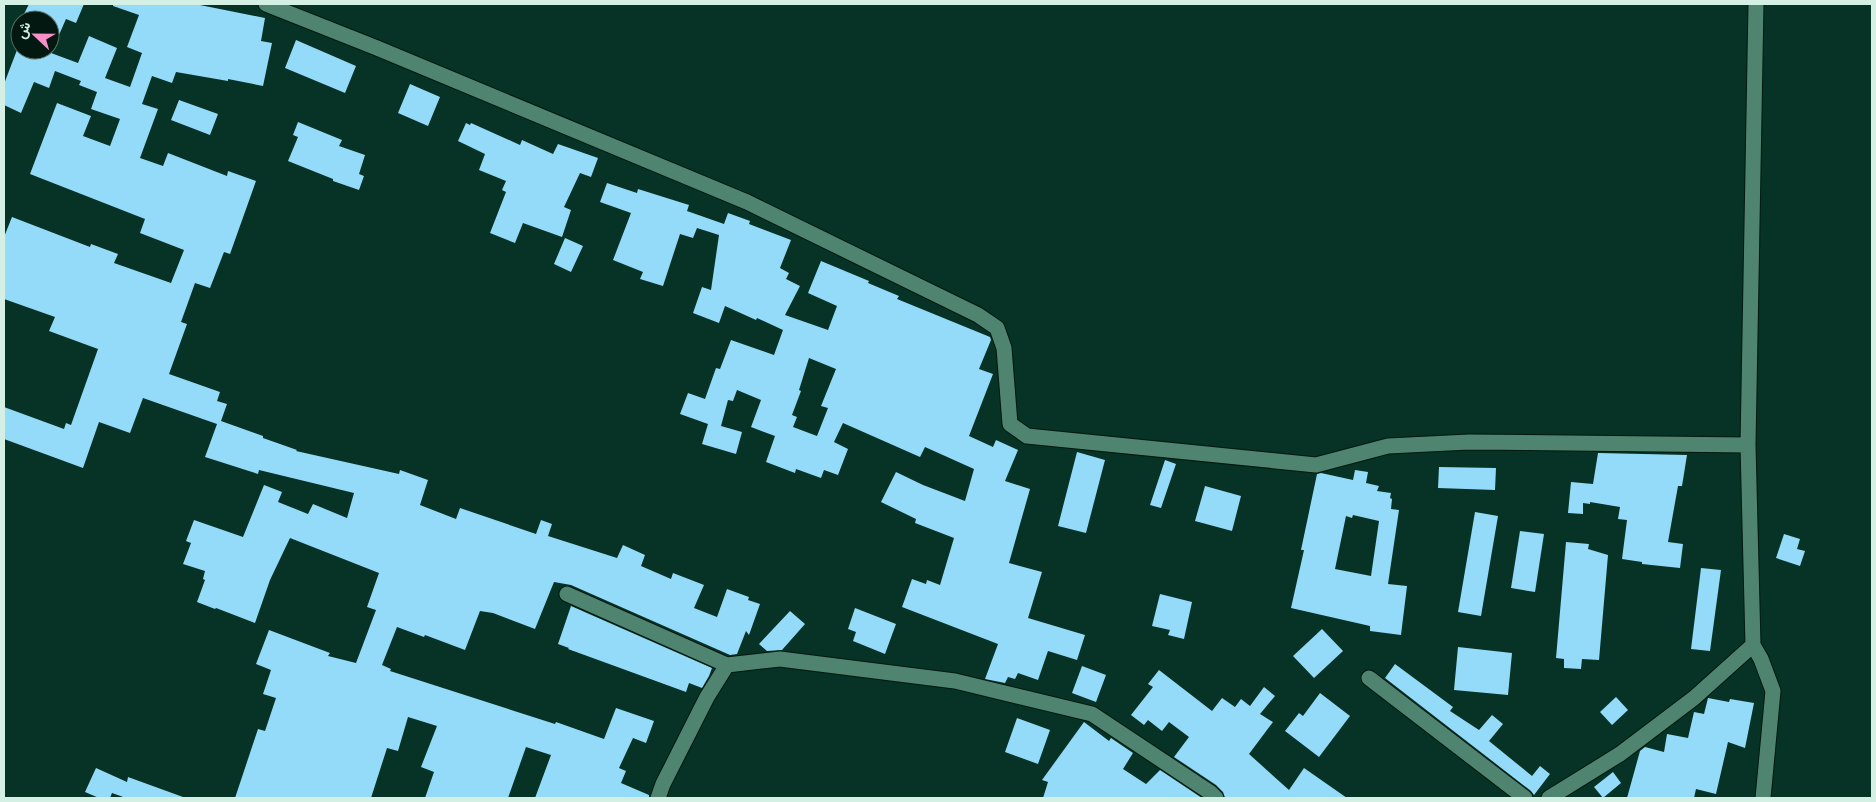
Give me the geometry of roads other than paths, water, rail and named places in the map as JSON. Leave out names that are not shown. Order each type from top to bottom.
[{"type":"street","points":[[266,4],[747,202],[978,316],[997,328],[1004,348],[1010,424],[1027,436],[1316,465],[1388,446],[1468,442],[1748,445]]},
{"type":"street","points":[[1756,4],[1748,445],[1753,645],[1761,659],[1773,691],[1764,798]]},
{"type":"street","points":[[567,594],[727,665],[780,659],[955,681],[1092,714],[1216,798]]},
{"type":"street","points":[[1549,798],[1620,754],[1694,698],[1753,645]]},
{"type":"street","points":[[658,798],[663,784],[707,697],[727,665]]},
{"type":"street","points":[[1369,678],[1526,798]]}]
